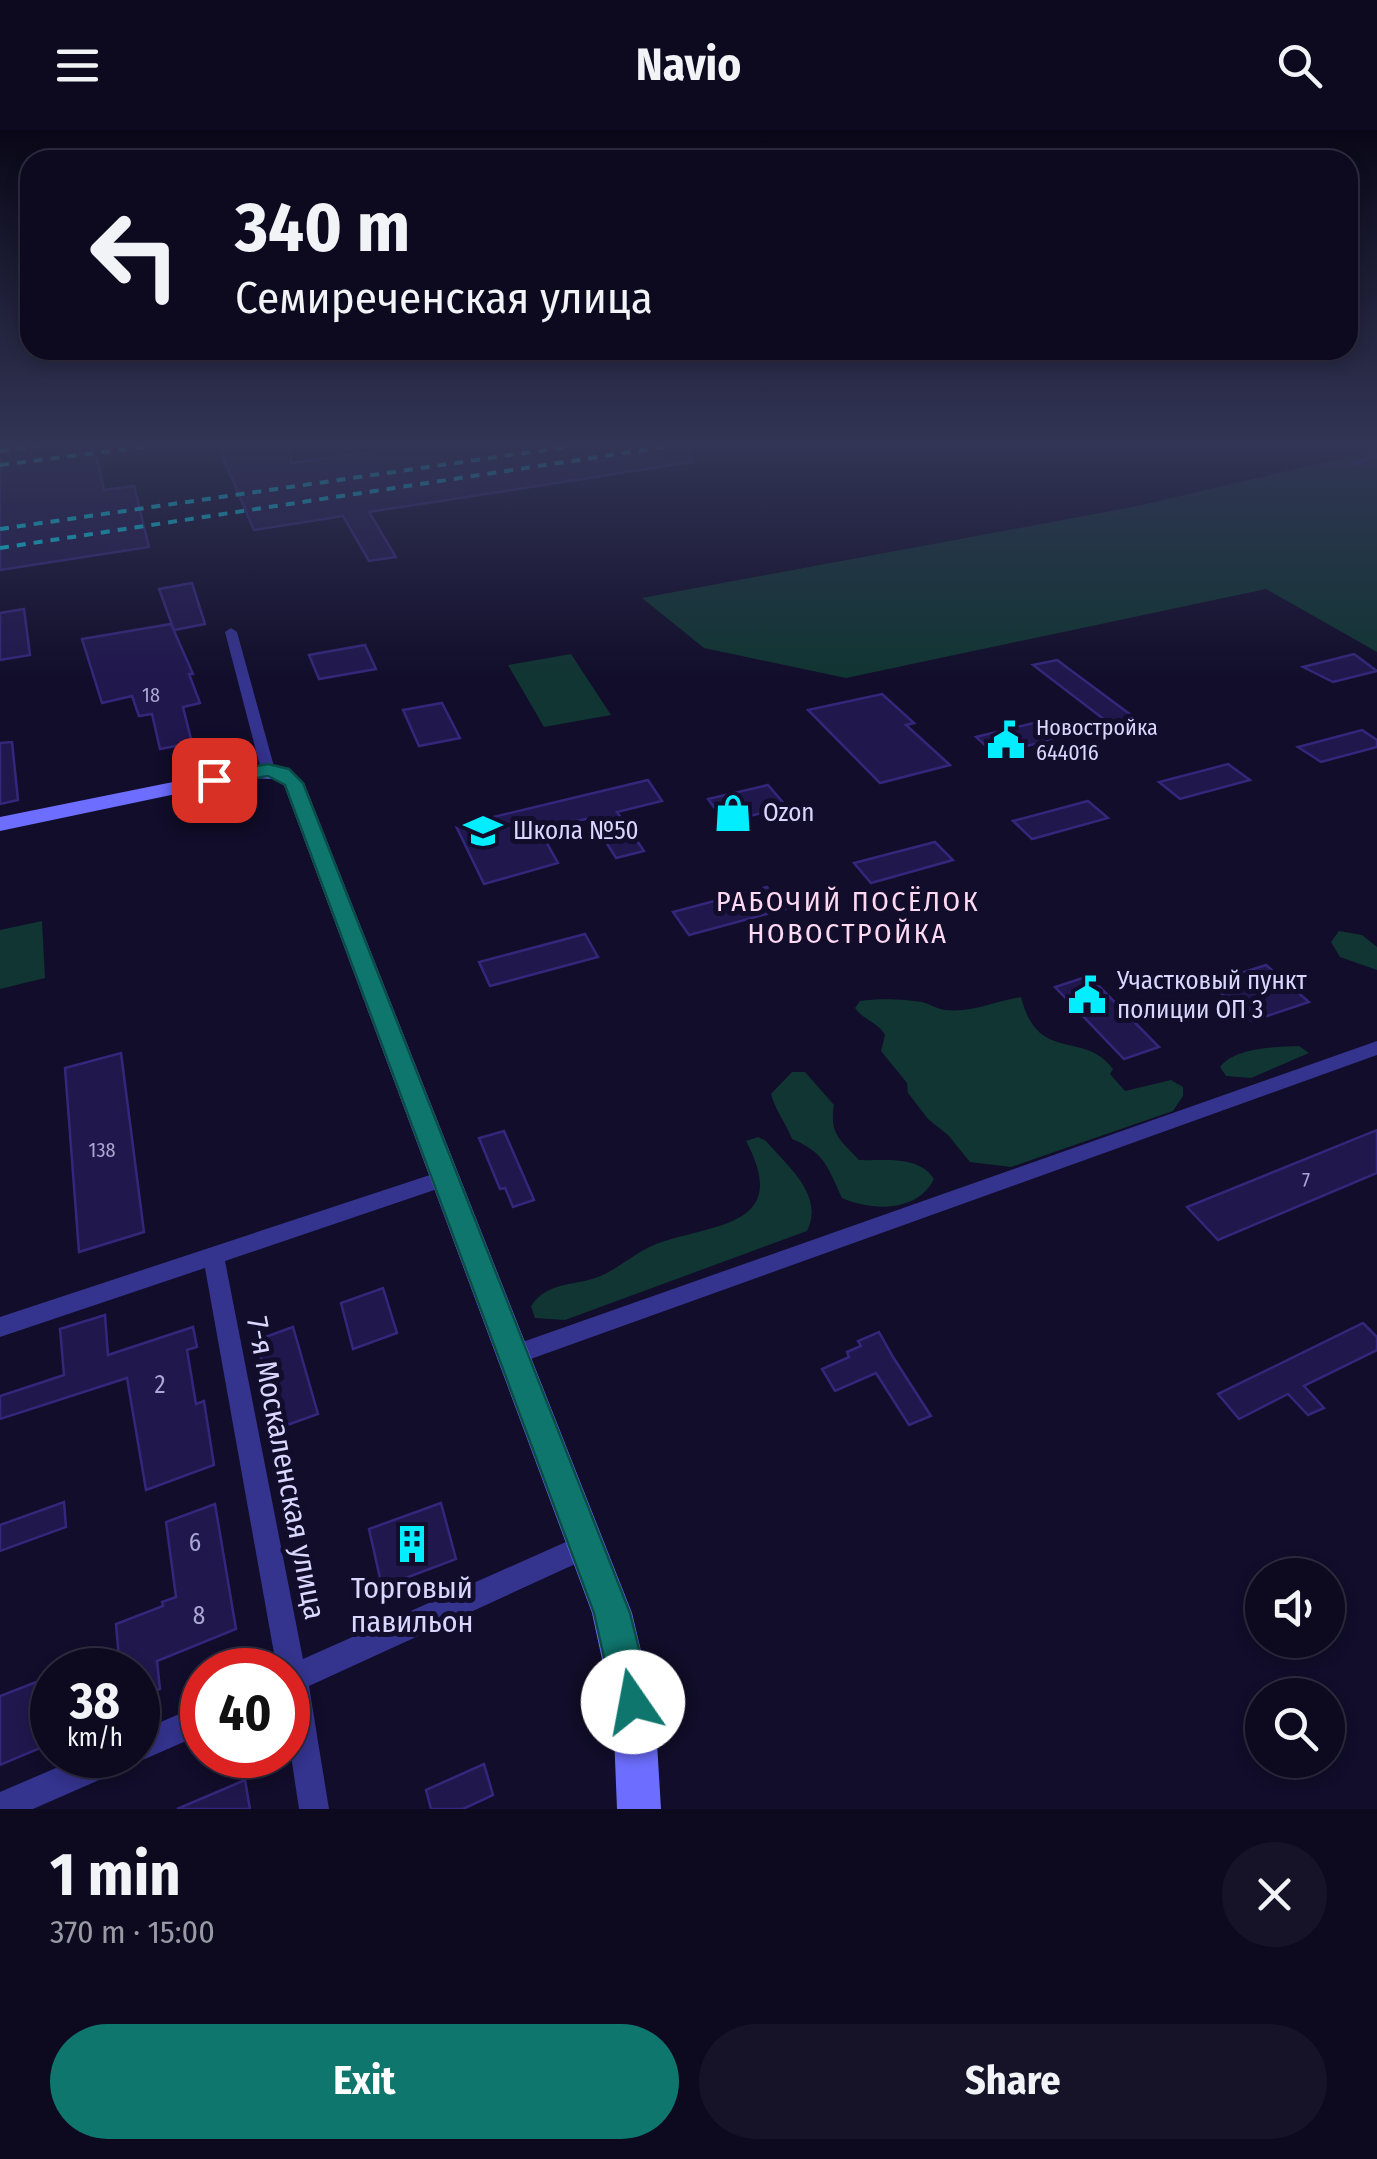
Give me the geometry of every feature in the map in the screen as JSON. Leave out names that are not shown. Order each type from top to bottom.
[{"type":"street","points":[[231,632],[268,770]]},
{"type":"street","points":[[0,824],[268,770],[283,773],[294,783],[612,1613],[628,1674],[642,1759],[639,1809]]},
{"type":"street","points":[[514,1354],[1377,1048]]},
{"type":"street","points":[[0,1327],[445,1178]]},
{"type":"street","name":"7-я Москаленская улица","points":[[214,1258],[284,1648]]},
{"type":"street","points":[[310,1671],[586,1546]]},
{"type":"street","points":[[0,1808],[68,1778]]},
{"type":"street","name":"7-я Москаленская улица","points":[[308,1778],[314,1809]]},
{"type":"green space","points":[[1039,524],[1377,524],[1377,652],[1266,589],[846,678],[704,648],[642,598]]},
{"type":"green space","points":[[571,654],[611,715],[544,727],[508,665]]},
{"type":"green space","points":[[42,921],[45,978],[0,989],[0,930]]},
{"type":"green space","points":[[1339,931],[1362,935],[1377,947],[1377,970],[1340,957],[1331,942]]},
{"type":"green space","points":[[1021,997],[1038,1031],[1101,1057],[1125,1091],[1171,1080],[1183,1087],[1183,1096],[1173,1111],[1011,1167],[970,1162],[908,1093],[907,1083],[881,1051],[885,1035],[855,1008],[860,1001],[891,999],[955,1010]]},
{"type":"green space","points":[[1299,1046],[1309,1053],[1251,1078],[1226,1076],[1220,1067],[1246,1052]]},
{"type":"green space","points":[[792,1072],[805,1072],[834,1105],[835,1130],[859,1160],[901,1161],[920,1166],[934,1179],[926,1190],[917,1198],[892,1206],[866,1205],[842,1198],[818,1155],[792,1139],[773,1100],[771,1094]]},
{"type":"green space","points":[[758,1137],[784,1161],[807,1193],[811,1218],[807,1231],[565,1320],[535,1318],[531,1306],[551,1289],[600,1276],[654,1245],[721,1226],[753,1207],[759,1191],[758,1170],[746,1141]]},
{"type":"building","points":[[0,524],[143,524],[149,547],[0,570]]},
{"type":"building","points":[[252,524],[290,524],[254,530]]},
{"type":"building","points":[[348,524],[376,524],[396,557],[369,561]]},
{"type":"building","points":[[192,583],[205,624],[174,630],[159,589]]},
{"type":"building","points":[[24,609],[30,655],[0,660],[0,613]]},
{"type":"building","points":[[171,624],[193,674],[189,674],[200,703],[183,707],[192,743],[160,749],[152,714],[139,716],[132,696],[102,703],[82,639]]},
{"type":"building","points":[[365,645],[376,669],[319,679],[309,655]]},
{"type":"building","points":[[1354,654],[1377,671],[1333,682],[1303,667]]},
{"type":"building","points":[[1057,660],[1135,718],[1110,724],[1033,665]]},
{"type":"building","points":[[882,694],[914,723],[906,725],[950,765],[880,783],[808,710]]},
{"type":"building","points":[[442,703],[460,738],[419,746],[403,710]]},
{"type":"building","points":[[1050,719],[1070,735],[995,754],[976,737]]},
{"type":"building","points":[[1362,730],[1377,740],[1377,747],[1321,762],[1298,747]]},
{"type":"building","points":[[12,742],[18,800],[0,804],[0,743]]},
{"type":"building","points":[[1228,764],[1250,780],[1180,799],[1159,782]]},
{"type":"building","name":"Школа №50","points":[[648,780],[662,801],[617,812],[644,851],[616,858],[591,818],[539,829],[558,863],[484,884],[456,826]]},
{"type":"building","points":[[768,785],[787,807],[725,822],[708,799]]},
{"type":"building","points":[[1088,801],[1108,818],[1032,839],[1013,821]]},
{"type":"building","points":[[935,842],[953,860],[871,883],[854,863]]},
{"type":"building","points":[[767,887],[785,909],[689,935],[673,912]]},
{"type":"building","points":[[585,934],[598,957],[490,986],[479,962]]},
{"type":"building","points":[[1266,965],[1309,1002],[1252,1021],[1210,983]]},
{"type":"building","points":[[1089,976],[1159,1047],[1124,1059],[1055,987]]},
{"type":"building","points":[[121,1053],[144,1232],[79,1252],[65,1068]]},
{"type":"building","points":[[1377,1130],[1377,1173],[1218,1240],[1187,1207]]},
{"type":"building","points":[[504,1131],[534,1200],[513,1207],[505,1188],[500,1189],[479,1138]]},
{"type":"building","points":[[383,1288],[397,1333],[353,1349],[341,1303]]},
{"type":"building","points":[[105,1315],[108,1355],[193,1327],[197,1347],[187,1350],[196,1404],[204,1401],[214,1465],[146,1490],[127,1378],[0,1419],[0,1396],[64,1375],[60,1329]]},
{"type":"building","points":[[1363,1323],[1377,1337],[1377,1350],[1304,1386],[1324,1408],[1308,1415],[1288,1394],[1239,1419],[1218,1394]]},
{"type":"building","points":[[293,1327],[318,1414],[276,1429],[257,1340]]},
{"type":"building","points":[[879,1332],[931,1416],[909,1425],[876,1373],[835,1391],[822,1369],[849,1357],[847,1352],[861,1346],[858,1341]]},
{"type":"building","points":[[64,1502],[66,1527],[0,1551],[0,1525]]},
{"type":"building","name":"Торговый павильон","points":[[441,1503],[456,1559],[382,1587],[369,1529]]},
{"type":"building","points":[[215,1504],[236,1629],[180,1648],[180,1652],[160,1660],[160,1648],[118,1648],[116,1624],[176,1597],[166,1522]]},
{"type":"building","points":[[30,1684],[30,1752],[0,1765],[0,1696]]},
{"type":"building","points":[[484,1764],[493,1795],[463,1809],[431,1809],[426,1790]]},
{"type":"building","points":[[245,1780],[250,1809],[177,1809]]},
{"type":"railway","points":[[0,529],[32,524]]},
{"type":"railway","points":[[0,548],[155,524]]},
{"type":"place","name":"Новостройка 644016","points":[[1006,740]]},
{"type":"place","name":"Ozon","points":[[733,813]]},
{"type":"place","name":"Школа №50","points":[[483,831]]},
{"type":"place","name":"Участковый пункт полиции ОП 3","points":[[1087,995]]},
{"type":"place","name":"Торговый павильон","points":[[412,1544]]},
{"type":"district","name":"РАБОЧИЙ ПОСЁЛОК НОВОСТРОЙКА","points":[[848,917]]},
{"type":"route","points":[[214,780],[268,770],[283,773],[294,783],[612,1613],[633,1702]]}]
